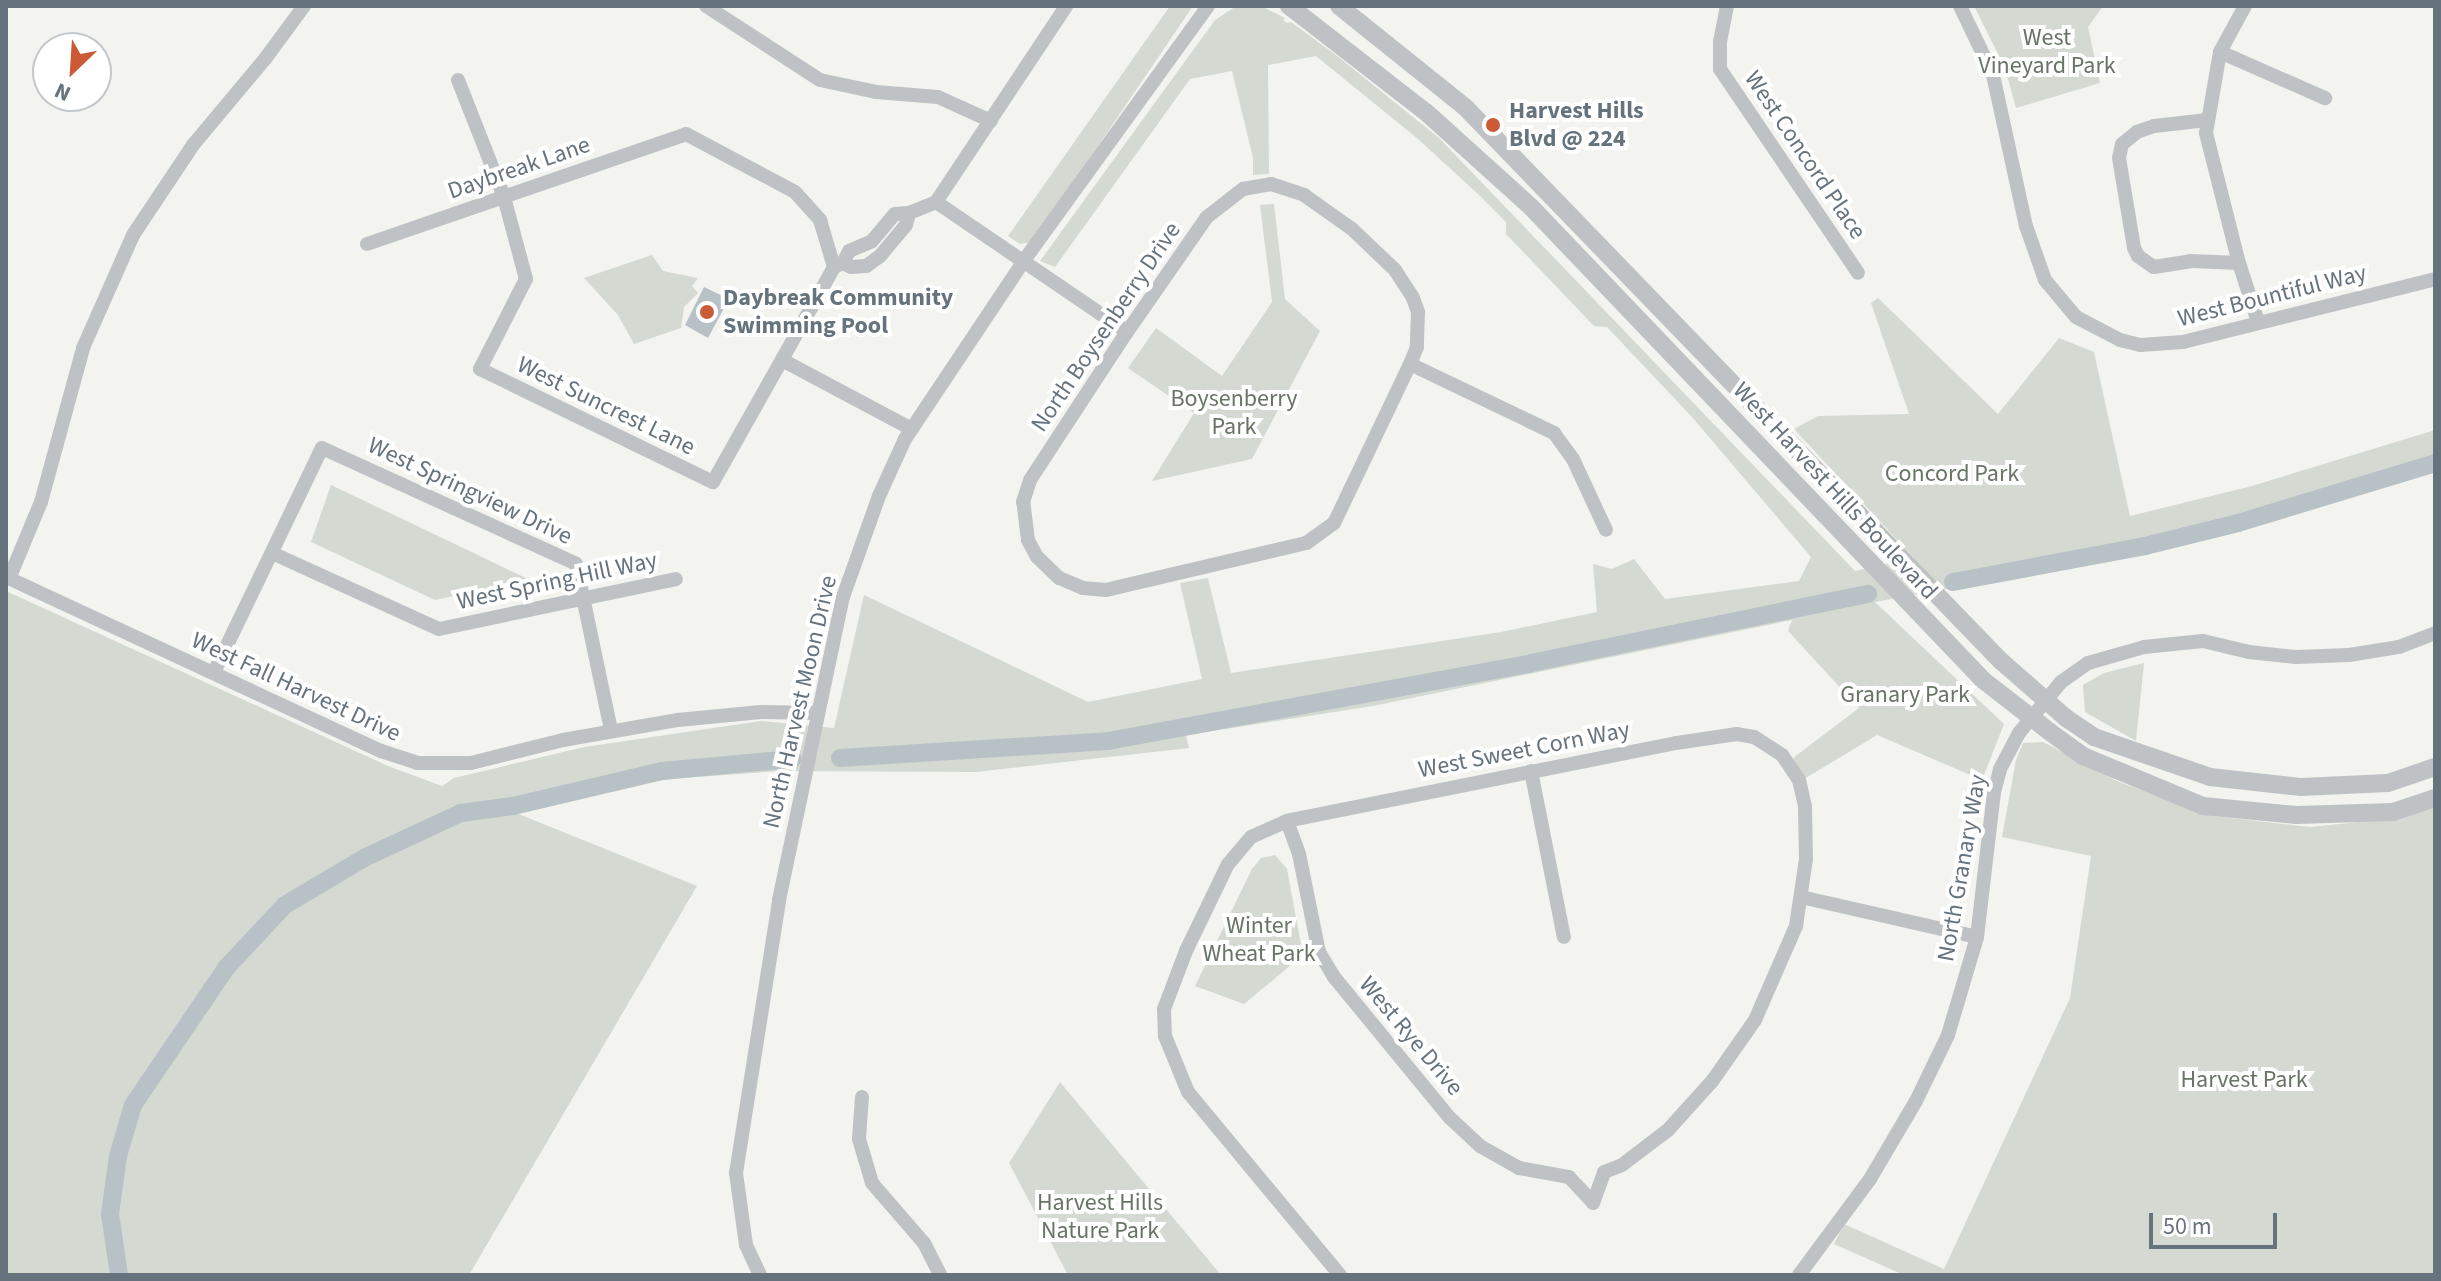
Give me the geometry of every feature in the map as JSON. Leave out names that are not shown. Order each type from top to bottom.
[{"type":"street","points":[[8,576],[41,502],[83,348],[133,235],[193,145],[265,59],[304,6]]},
{"type":"street","points":[[706,6],[820,80],[876,92],[938,97],[991,121]]},
{"type":"street","points":[[912,429],[782,360],[849,251],[872,241],[895,214],[909,213],[936,202],[1066,6]]},
{"type":"street","name":"North Harvest Moon Drive","points":[[760,1275],[746,1245],[736,1173],[779,900],[843,597],[879,496],[912,429],[1025,259],[1208,6]]},
{"type":"street","name":"West Harvest Hills Boulevard","points":[[1289,6],[1427,113],[1531,207],[1881,577],[1983,680],[2083,756],[2203,806],[2297,815],[2393,812],[2435,798]]},
{"type":"street","name":"West Harvest Hills Boulevard","points":[[1339,6],[1465,107],[2043,702],[2094,737],[2210,777],[2315,787],[2388,783],[2435,767]]},
{"type":"street","name":"West Bountiful Way","points":[[1960,6],[1993,75],[2026,226],[2045,280],[2076,317],[2120,340],[2140,345],[2183,342],[2435,279]]},
{"type":"street","points":[[2245,6],[2230,27],[2220,52],[2207,120],[2208,146],[2258,322]]},
{"type":"street","name":"West Concord Place","points":[[1725,9],[1720,69],[1858,273]]},
{"type":"street","points":[[2220,52],[2325,98]]},
{"type":"street","points":[[458,80],[504,197]]},
{"type":"street","points":[[2207,120],[2154,126],[2137,132],[2122,144],[2119,158],[2134,248],[2146,264],[2154,267],[2191,261],[2239,263]]},
{"type":"street","name":"Daybreak Lane","points":[[367,244],[686,134],[795,192],[820,220],[839,265]]},
{"type":"street","name":"North Boysenberry Drive","points":[[1271,184],[1304,195],[1328,210],[1405,283],[1418,312],[1419,327],[1410,364],[1334,523],[1306,543],[1106,590],[1083,588],[1059,578],[1037,557],[1026,531],[1023,502],[1030,480],[1127,332],[1213,210],[1243,189],[1271,184]]},
{"type":"street","name":"West Suncrest Lane","points":[[504,197],[526,279],[480,369],[713,482],[782,360]]},
{"type":"street","points":[[936,202],[1025,259],[1127,332]]},
{"type":"street","points":[[1410,364],[1554,433],[1573,459],[1606,530]]},
{"type":"street","name":"West Springview Drive","points":[[272,553],[322,448],[576,564],[611,730]]},
{"type":"street","points":[[216,668],[272,553]]},
{"type":"street","name":"West Spring Hill Way","points":[[272,553],[439,629],[676,579]]},
{"type":"street","name":"West Fall Harvest Drive","points":[[8,576],[381,751],[417,763],[471,763],[611,730],[739,713],[818,713]]},
{"type":"street","name":"North Granary Way","points":[[1799,1275],[1870,1179],[1927,1079],[1957,1011],[1977,937],[1994,792],[2009,747],[2061,682],[2088,663],[2144,647],[2203,641],[2249,652],[2296,657],[2349,655],[2399,647],[2435,633]]},
{"type":"street","name":"West Sweet Corn Way","points":[[1340,1275],[1188,1092],[1172,1061],[1165,1036],[1164,1009],[1169,993],[1228,864],[1251,837],[1287,821],[1531,771],[1737,734],[1754,737],[1782,755],[1803,792],[1806,821],[1801,897]]},
{"type":"street","points":[[1531,771],[1564,937]]},
{"type":"street","name":"West Rye Drive","points":[[1287,821],[1299,854],[1319,952],[1334,977],[1450,1118],[1480,1146],[1519,1168],[1569,1177],[1593,1203],[1604,1172],[1622,1165],[1668,1130],[1713,1080],[1739,1043],[1771,988],[1796,926],[1801,897]]},
{"type":"street","points":[[1801,897],[1977,937]]},
{"type":"street","points":[[862,1097],[859,1139],[872,1183],[924,1243],[940,1275]]},
{"type":"green space","points":[[1170,6],[1193,6],[1033,242],[1020,244],[1008,236]]},
{"type":"green space","points":[[1261,6],[1285,18],[1283,20],[1287,23],[1291,22],[1336,55],[1439,138],[1855,571],[1914,558],[1794,429],[1818,416],[1909,414],[1871,303],[1878,298],[1998,414],[2059,338],[2094,352],[2130,516],[2252,486],[2435,430],[2435,468],[2243,529],[2135,554],[1875,602],[2004,724],[1982,780],[1877,735],[1804,779],[1793,758],[1859,708],[1788,631],[1792,620],[1373,706],[1186,735],[1189,748],[976,772],[781,771],[681,778],[638,783],[516,813],[697,886],[469,1275],[6,1275],[6,591],[388,766],[442,786],[454,778],[584,747],[761,721],[834,728],[864,595],[1088,702],[1202,679],[1180,583],[1208,578],[1231,673],[1501,632],[1597,612],[1593,564],[1612,569],[1634,559],[1665,599],[1799,581],[1811,557],[1692,417],[1607,327],[1594,326],[1506,234],[1506,222],[1478,194],[1418,139],[1316,56],[1268,65],[1269,174],[1253,175],[1253,158],[1232,71],[1190,79],[1055,267],[1040,261],[1215,20],[1235,7]]},
{"type":"green space","name":"West Vineyard Park","points":[[1974,6],[2103,6],[2088,27],[2100,83],[2016,108],[2005,68]]},
{"type":"green space","name":"Boysenberry Park","points":[[1274,204],[1285,299],[1320,331],[1252,459],[1152,481],[1194,413],[1128,368],[1156,328],[1222,376],[1272,302],[1260,205]]},
{"type":"green space","points":[[652,255],[663,271],[698,278],[692,286],[698,293],[684,307],[681,328],[634,344],[618,315],[584,278]]},
{"type":"green space","points":[[331,485],[530,580],[435,600],[311,542]]},
{"type":"green space","points":[[2144,663],[2136,741],[2085,712],[2083,685],[2104,673]]},
{"type":"green space","name":"Harvest Park","points":[[2043,742],[2119,782],[2213,816],[2310,827],[2389,819],[2435,808],[2435,1275],[1904,1275],[1834,1244],[1844,1224],[1944,1269],[2070,998],[2091,856],[2002,837],[2016,760],[2023,743]]},
{"type":"green space","name":"Winter Wheat Park","points":[[1275,855],[1287,869],[1303,955],[1244,1004],[1195,986],[1252,869],[1261,858]]},
{"type":"green space","name":"Harvest Hills Nature Park","points":[[1060,1082],[1221,1275],[1068,1275],[1009,1163]]},
{"type":"shaded area","name":"Daybreak Community Swimming Pool","points":[[704,287],[729,299],[708,338],[685,325]]},
{"type":"waterway","points":[[1953,582],[2145,546],[2238,523],[2435,463]]},
{"type":"waterway","points":[[840,758],[1108,741],[1531,663],[1868,594]]},
{"type":"waterway","points":[[119,1275],[110,1214],[118,1156],[133,1105],[226,968],[285,905],[364,858],[461,813],[513,806],[662,771],[792,759]]},
{"type":"place","name":"Harvest Hills Blvd @ 224","points":[[1493,125]]},
{"type":"place","name":"Daybreak Community Swimming Pool","points":[[707,312]]},
{"type":"park label","name":"Concord Park","points":[[1952,474]]},
{"type":"park label","name":"Granary Park","points":[[1905,695]]}]
